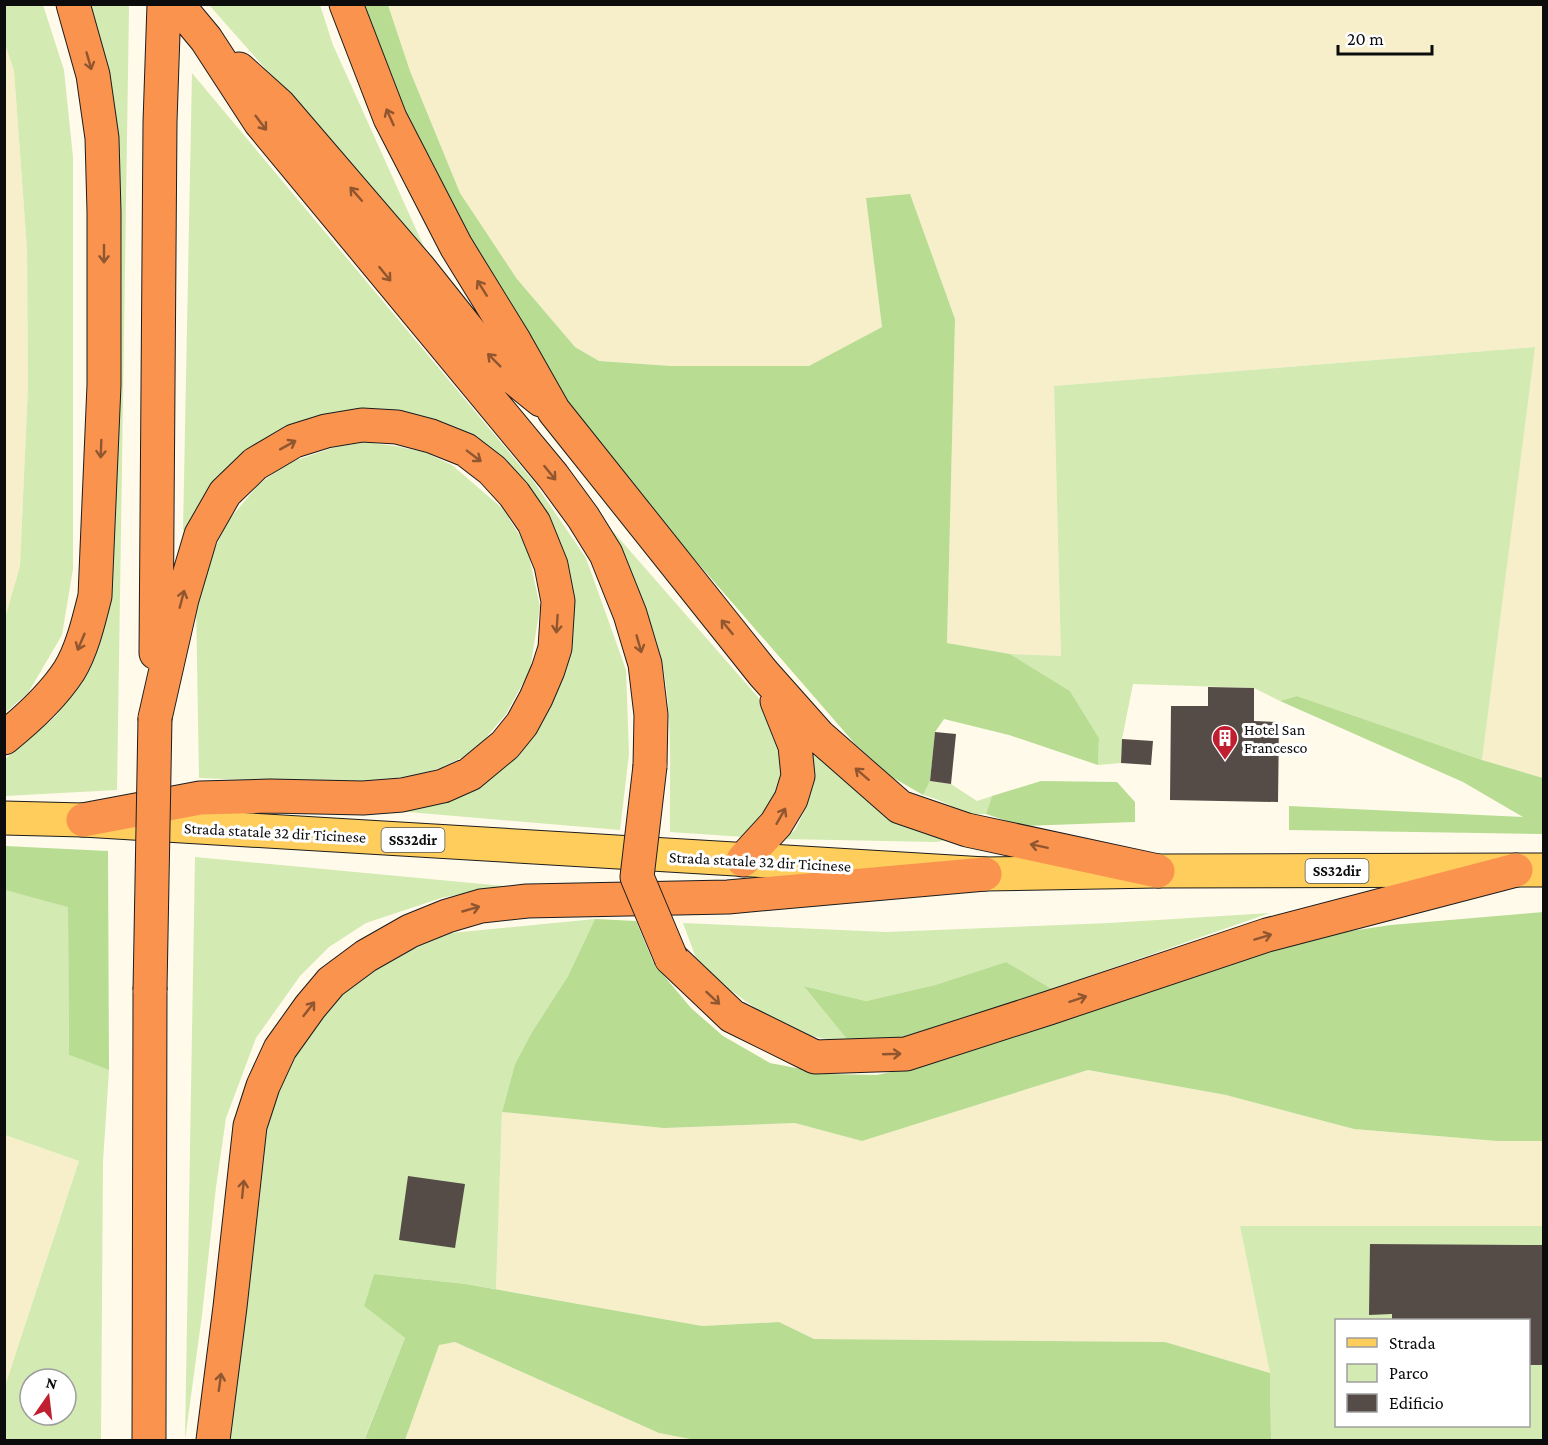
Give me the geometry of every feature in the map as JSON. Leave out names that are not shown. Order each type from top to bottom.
[{"type":"highway","points":[[4,738],[37,709],[70,669],[87,630],[94,596],[104,385],[102,138],[93,75],[73,4]]},
{"type":"highway","points":[[149,1440],[150,990],[155,717],[160,122],[164,4]]},
{"type":"highway","points":[[177,4],[206,39],[260,122],[552,476],[583,517],[606,555],[630,614],[645,664],[651,715],[650,766],[637,877],[671,958],[732,1016],[815,1057],[906,1054],[1268,935],[1530,870]]},
{"type":"highway","points":[[346,4],[395,128],[456,246],[554,411],[763,673],[819,736],[900,807],[967,830],[1158,872]]},
{"type":"highway","points":[[206,39],[279,105],[419,268],[493,361],[554,411]]},
{"type":"highway","points":[[82,820],[201,798],[270,796],[363,798],[402,795],[443,786],[470,774],[505,745],[522,724],[544,679],[555,648],[558,601],[551,565],[534,523],[514,494],[492,470],[466,450],[431,436],[397,427],[362,425],[326,431],[294,441],[255,464],[225,493],[201,535],[182,599],[155,717]]},
{"type":"highway","points":[[743,860],[776,824],[791,798],[798,776],[795,746],[783,713],[763,673]]},
{"type":"highway","points":[[213,1440],[250,1126],[263,1086],[280,1048],[331,982],[366,956],[410,931],[447,916],[481,906],[527,901],[728,897],[985,874]]},
{"type":"main road","name":"Strada statale 32 dir Ticinese","points":[[4,818],[82,820],[985,874],[1530,870]]},
{"type":"shaded area","points":[[388,5],[1543,5],[1543,778],[1482,760],[1534,347],[1054,386],[1061,657],[1010,654],[947,643],[955,319],[910,195],[866,198],[882,327],[810,366],[671,366],[599,361],[575,347],[517,279],[460,193],[410,71]]},
{"type":"shaded area","points":[[5,44],[14,71],[27,249],[28,386],[20,566],[5,618]]},
{"type":"shaded area","points":[[1088,1070],[1226,1095],[1354,1129],[1497,1141],[1543,1141],[1543,1226],[1240,1226],[1270,1373],[1165,1342],[814,1339],[779,1322],[702,1326],[496,1289],[502,1112],[664,1128],[796,1123],[862,1141]]},
{"type":"shaded area","points":[[5,1135],[79,1161],[5,1386]]},
{"type":"shaded area","points":[[455,1342],[659,1433],[695,1440],[405,1440],[439,1344]]},
{"type":"green space","points":[[5,4],[43,5],[64,70],[73,157],[73,569],[62,635],[28,693],[5,713],[5,618],[20,566],[28,386],[27,249],[14,71],[5,44]]},
{"type":"green space","points":[[83,5],[127,5],[129,7],[117,790],[5,796],[5,759],[56,716],[84,668],[104,618]]},
{"type":"green space","points":[[209,5],[320,5],[333,45],[424,247]]},
{"type":"green space","points":[[356,5],[388,5],[410,71],[460,193],[517,279],[575,347],[599,361],[671,366],[809,366],[882,327],[866,198],[910,194],[955,319],[947,643],[1010,654],[1070,691],[1099,738],[1098,765],[1009,735],[944,719],[935,732],[930,781],[923,795],[892,777],[856,745],[690,554],[553,388],[470,256]]},
{"type":"green space","points":[[192,73],[534,482],[586,558],[626,670],[629,754],[620,830],[397,811],[485,779],[519,756],[565,672],[572,619],[527,486],[343,414],[183,531]]},
{"type":"green space","points":[[1535,347],[1482,760],[1297,696],[1280,701],[1254,688],[1133,684],[1122,739],[1121,763],[1098,765],[1099,738],[1070,691],[1010,654],[1061,656],[1054,386]]},
{"type":"green space","points":[[363,442],[424,452],[452,465],[503,509],[527,547],[540,607],[530,670],[506,714],[483,741],[463,757],[440,768],[369,785],[199,778],[196,600],[210,559],[228,521],[258,485],[288,463],[332,448]]},
{"type":"green space","points":[[593,511],[757,696],[774,725],[780,746],[782,767],[776,802],[745,837],[670,832],[669,710],[662,662],[643,606]]},
{"type":"green space","points":[[1297,696],[1482,760],[1543,778],[1543,834],[1289,830],[1289,806],[1523,817],[1463,782],[1280,701]]},
{"type":"green space","points":[[808,739],[827,764],[884,813],[947,840],[936,842],[783,839],[795,830],[806,808],[810,791]]},
{"type":"green space","points":[[930,781],[951,784],[977,801],[992,796],[986,814],[969,814],[923,795]]},
{"type":"green space","points":[[1041,781],[1117,782],[1135,802],[1135,822],[1023,826],[986,814],[992,796]]},
{"type":"green space","points":[[5,846],[108,851],[109,1070],[69,1055],[68,907],[5,890]]},
{"type":"green space","points":[[195,857],[504,886],[441,898],[366,923],[329,947],[300,976],[256,1038],[226,1118],[185,1440]]},
{"type":"green space","points":[[5,890],[68,906],[69,1055],[109,1070],[103,1162],[101,1440],[5,1440],[5,1386],[79,1161],[5,1135]]},
{"type":"green space","points":[[1543,912],[1543,1141],[1497,1141],[1354,1129],[1226,1095],[1088,1070],[862,1141],[795,1123],[664,1128],[502,1112],[515,1064],[532,1032],[568,976],[595,919],[636,921],[654,964],[691,1008],[723,1036],[770,1063],[827,1074],[877,1075],[939,1061],[1031,1026],[1304,938],[1391,925]]},
{"type":"green space","points":[[1270,913],[1052,989],[1006,962],[935,985],[866,1001],[805,986],[851,1044],[811,1036],[777,1023],[744,1000],[713,977],[696,958],[683,923],[886,932],[1109,923]]},
{"type":"green space","points":[[595,919],[568,976],[532,1032],[515,1064],[502,1112],[496,1289],[374,1274],[364,1306],[405,1338],[365,1437],[376,1440],[229,1440],[263,1144],[286,1067],[326,1002],[380,963],[451,933]]},
{"type":"green space","points":[[1006,962],[1052,989],[979,1018],[917,1039],[851,1044],[804,986],[866,1001],[935,985]]},
{"type":"green space","points":[[1240,1226],[1543,1226],[1543,1440],[1271,1440],[1270,1373]]},
{"type":"green space","points":[[374,1274],[466,1284],[702,1326],[779,1322],[814,1339],[1165,1342],[1270,1373],[1271,1440],[695,1440],[659,1433],[455,1342],[439,1345],[405,1440],[365,1438],[405,1338],[364,1306]]},
{"type":"building","name":"Hotel San Francesco","points":[[1208,687],[1254,688],[1254,721],[1279,722],[1278,802],[1170,800],[1171,706],[1208,706]]},
{"type":"building","points":[[935,732],[956,734],[951,784],[930,781]]},
{"type":"building","points":[[1122,739],[1153,741],[1151,765],[1121,763]]},
{"type":"building","points":[[408,1176],[465,1184],[455,1248],[399,1240]]},
{"type":"building","points":[[1370,1244],[1544,1245],[1544,1365],[1530,1365],[1530,1319],[1392,1319],[1392,1314],[1369,1315]]},
{"type":"place","name":"Hotel San Francesco","points":[[1225,761]]}]
